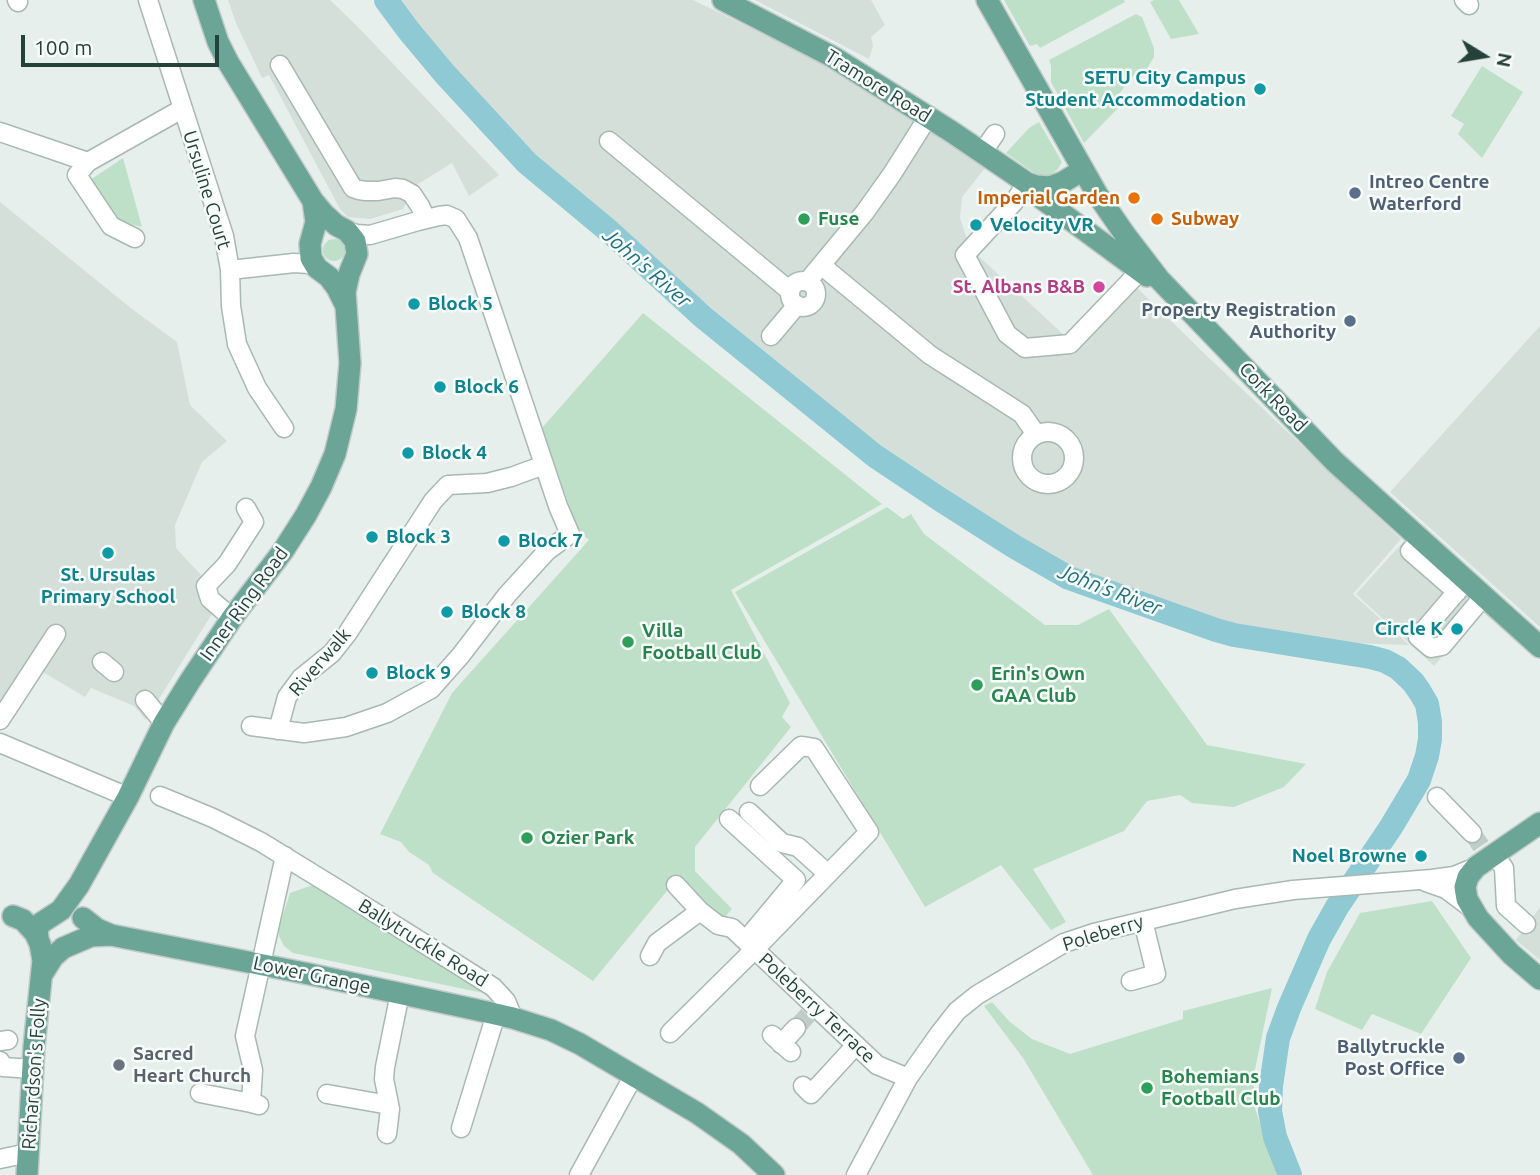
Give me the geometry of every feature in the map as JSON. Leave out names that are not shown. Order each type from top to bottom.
[{"type":"main road","points":[[204,0],[228,62],[313,201],[355,241],[355,259],[349,269],[338,274],[319,269],[311,258],[316,222],[313,201]]},
{"type":"main road","name":"Tramore Road","points":[[723,0],[833,57],[928,117],[1027,183],[1037,195],[1172,294]]},
{"type":"main road","name":"Cork Road","points":[[987,0],[1097,194],[1172,294],[1335,462],[1420,541],[1462,587],[1483,597],[1540,647]]},
{"type":"main road","points":[[1027,183],[1043,187],[1056,185],[1083,170]]},
{"type":"main road","points":[[1068,218],[1087,209],[1097,194]]},
{"type":"main road","points":[[312,241],[322,229],[335,227],[344,230]]},
{"type":"main road","name":"Inner Ring Road","points":[[53,915],[68,903],[79,886],[128,797],[164,723],[200,664],[299,527],[321,487],[335,454],[349,387],[350,347],[345,305],[346,283],[355,259]]},
{"type":"main road","name":"Inner Ring Road","points":[[319,269],[337,288],[345,305]]},
{"type":"main road","points":[[1540,824],[1483,852],[1465,887],[1467,899],[1478,918],[1497,940],[1540,979]]},
{"type":"main road","points":[[43,973],[53,957],[86,931],[86,924],[77,911],[75,902],[79,886]]},
{"type":"main road","points":[[7,916],[71,912],[111,935]]},
{"type":"main road","points":[[38,939],[39,925],[53,915]]},
{"type":"main road","points":[[7,916],[27,923],[38,939],[50,946],[74,943],[91,936],[111,935]]},
{"type":"main road","name":"Lower Grange","points":[[111,935],[504,1016]]},
{"type":"main road","name":"Richardson's Folly","points":[[27,1175],[36,1022],[43,973],[43,953],[38,939]]},
{"type":"main road","points":[[504,1016],[567,1037],[634,1076],[720,1129],[741,1144],[773,1175]]},
{"type":"street","name":"Ursuline Court","points":[[148,0],[224,236],[237,344],[257,388],[284,428]]},
{"type":"street","points":[[280,65],[353,188],[366,191],[402,189],[412,194],[426,219]]},
{"type":"street","name":"Ursuline Court","points":[[88,162],[182,109]]},
{"type":"street","points":[[771,336],[794,298],[795,284],[807,282],[872,203],[928,117]]},
{"type":"street","points":[[0,132],[88,162],[77,175],[111,226],[135,238]]},
{"type":"street","points":[[982,153],[995,134]]},
{"type":"street","points":[[609,141],[794,298]]},
{"type":"street","points":[[1027,183],[1014,202],[965,256],[1007,334],[1026,348],[1070,344],[1140,271]]},
{"type":"street","points":[[251,726],[304,733],[346,727],[387,712],[431,689],[461,656],[507,595],[547,551],[570,534],[558,506],[468,238],[456,219],[447,215],[362,235],[344,230]]},
{"type":"street","points":[[355,259],[365,240],[376,233]]},
{"type":"street","points":[[287,263],[299,258],[312,241]]},
{"type":"street","name":"Ursuline Court","points":[[230,270],[287,263],[304,263],[319,269]]},
{"type":"street","points":[[821,265],[930,355],[1022,414],[1036,434]]},
{"type":"street","name":"Riverwalk","points":[[278,730],[287,697],[301,678],[332,653],[347,634],[433,501],[448,485],[486,483],[544,465]]},
{"type":"street","points":[[232,618],[210,599],[206,586],[227,564],[254,520]]},
{"type":"street","points":[[1462,587],[1418,637],[1431,648],[1442,646],[1483,597]]},
{"type":"street","points":[[0,720],[56,634]]},
{"type":"street","points":[[145,700],[164,723]]},
{"type":"street","points":[[0,743],[128,797]]},
{"type":"street","points":[[744,939],[828,874],[869,832],[814,748],[801,746],[760,786]]},
{"type":"street","name":"Ballytruckle Road","points":[[160,796],[231,826],[285,856],[493,987],[506,1001],[504,1016]]},
{"type":"street","points":[[1437,797],[1483,852],[1504,868],[1506,906],[1526,924]]},
{"type":"street","points":[[749,812],[782,843],[799,847],[828,874]]},
{"type":"street","points":[[670,1033],[744,939],[796,880],[729,819]]},
{"type":"street","name":"Poleberry","points":[[856,1175],[908,1078],[957,1011],[977,995],[1064,943],[1143,920],[1275,892],[1454,876],[1483,852]]},
{"type":"street","points":[[200,1093],[255,1104],[253,1070],[245,1036],[285,856]]},
{"type":"street","name":"Poleberry","points":[[1415,881],[1441,886],[1471,907]]},
{"type":"street","name":"Poleberry Terrace","points":[[676,886],[700,911],[718,925],[744,939],[807,1017],[856,1045],[877,1065],[908,1078]]},
{"type":"street","points":[[650,956],[657,943],[700,911]]},
{"type":"street","points":[[1131,981],[1156,974],[1143,920]]},
{"type":"street","points":[[387,1134],[389,1105],[384,1067],[400,993]]},
{"type":"street","points":[[461,1128],[504,1016]]},
{"type":"street","points":[[781,1044],[807,1017]]},
{"type":"street","points":[[803,1086],[811,1094],[856,1045]]},
{"type":"street","points":[[0,1061],[3,1067],[33,1069]]},
{"type":"street","points":[[579,1175],[634,1076]]},
{"type":"street","points":[[327,1094],[389,1105]]},
{"type":"street","points":[[0,1159],[28,1153]]},
{"type":"shaded area","points":[[228,0],[330,0],[499,175],[469,196],[452,163],[418,184],[403,209],[370,219],[348,217],[340,209],[269,75],[262,78]]},
{"type":"shaded area","points":[[395,0],[693,0],[857,80],[985,168],[962,197],[960,218],[970,248],[1065,336],[1129,280],[1401,539],[1353,594],[1409,645],[1352,643],[1224,622],[1073,573],[945,493],[854,425],[533,161],[452,77]]},
{"type":"shaded area","points":[[755,0],[871,0],[885,25],[871,37],[873,46],[869,59]]},
{"type":"shaded area","points":[[0,202],[177,342],[190,405],[227,441],[202,462],[175,525],[176,548],[201,575],[200,593],[213,612],[146,720],[134,706],[91,688],[85,697],[41,671],[7,727],[0,725]]},
{"type":"shaded area","points":[[1540,326],[1540,627],[1390,492]]},
{"type":"shaded area","points":[[1404,541],[1482,611],[1434,666],[1356,594]]},
{"type":"shaded area","points":[[1540,907],[1540,960],[1516,940]]},
{"type":"green space","points":[[1004,0],[1125,2],[1040,48],[1037,44],[1030,46]]},
{"type":"green space","points":[[1179,0],[1199,34],[1171,39],[1150,2]]},
{"type":"green space","points":[[1136,14],[1142,17],[1154,48],[1154,57],[1140,80],[1133,76],[1116,98],[1122,104],[1084,143],[1051,82],[1049,60]]},
{"type":"green space","points":[[1482,66],[1523,92],[1482,158],[1458,134],[1464,124],[1451,116]]},
{"type":"green space","points":[[1039,122],[1062,162],[1058,169],[1045,179],[1006,153],[1029,128]]},
{"type":"green space","points":[[123,158],[142,227],[119,221],[90,180]]},
{"type":"green space","points":[[334,239],[342,242],[345,250],[342,258],[334,261],[326,258],[323,250],[326,242]]},
{"type":"green space","name":"Villa Football Club","points":[[643,313],[882,504],[731,590],[790,703],[782,717],[791,727],[695,847],[695,871],[732,909],[715,928],[671,886],[593,981],[433,873],[429,865],[409,852],[401,842],[380,834],[452,693],[589,540],[578,531],[542,428]]},
{"type":"green space","name":"Erin's Own GAA Club","points":[[887,507],[903,519],[911,514],[924,534],[1045,625],[1078,625],[1109,609],[1207,745],[1306,764],[1284,787],[1234,807],[1192,803],[1180,795],[1147,801],[1124,831],[1033,869],[1066,922],[1051,930],[1001,865],[925,907],[735,592]]},
{"type":"green space","points":[[313,885],[484,990],[483,993],[293,953],[284,946],[279,936],[279,927],[290,893]]},
{"type":"green space","points":[[1432,901],[1471,958],[1421,1034],[1372,1014],[1362,1030],[1315,1009],[1327,972],[1360,913]]},
{"type":"green space","name":"Bohemians Football Club","points":[[1272,988],[1254,1074],[1254,1105],[1277,1175],[1093,1175],[1023,1058],[984,1006],[992,1002],[1010,1022],[1032,1039],[1070,1054],[1183,1019],[1183,1011]]},
{"type":"waterway","name":"John's River","points":[[386,0],[444,73],[527,163],[610,232],[703,317],[875,456],[941,500],[1069,578],[1234,635],[1385,661],[1398,668],[1413,682],[1427,704],[1430,722],[1427,756],[1419,780],[1319,939],[1278,1038],[1270,1111],[1275,1137],[1290,1175]]},
{"type":"tunnel","points":[[1472,833],[1481,846]]},
{"type":"tunnel","points":[[796,1028],[808,1015]]},
{"type":"place","name":"SETU City Campus Student Accommodation","points":[[1260,89]]},
{"type":"place","name":"Intreo Centre Waterford","points":[[1355,193]]},
{"type":"place","name":"Imperial Garden","points":[[1134,198]]},
{"type":"place","name":"Fuse","points":[[804,219]]},
{"type":"place","name":"Subway","points":[[1157,219]]},
{"type":"place","name":"Velocity VR","points":[[976,225]]},
{"type":"place","name":"St. Albans B&B","points":[[1099,287]]},
{"type":"place","name":"Block 5","points":[[414,304]]},
{"type":"place","name":"Property Registration Authority","points":[[1350,321]]},
{"type":"place","name":"Block 6","points":[[440,387]]},
{"type":"place","name":"Block 4","points":[[408,453]]},
{"type":"place","name":"Block 3","points":[[372,537]]},
{"type":"place","name":"Block 7","points":[[504,541]]},
{"type":"place","name":"St. Ursulas Primary School","points":[[108,553]]},
{"type":"place","name":"Block 8","points":[[447,612]]},
{"type":"place","name":"Circle K","points":[[1457,629]]},
{"type":"place","name":"Villa Football Club","points":[[628,642]]},
{"type":"place","name":"Block 9","points":[[372,673]]},
{"type":"place","name":"Erin's Own GAA Club","points":[[977,685]]},
{"type":"place","name":"Ozier Park","points":[[527,838]]},
{"type":"place","name":"Noel Browne","points":[[1421,856]]},
{"type":"place","name":"Ballytruckle Post Office","points":[[1459,1058]]},
{"type":"place","name":"Sacred Heart Church","points":[[119,1065]]},
{"type":"place","name":"Bohemians Football Club","points":[[1147,1088]]}]
